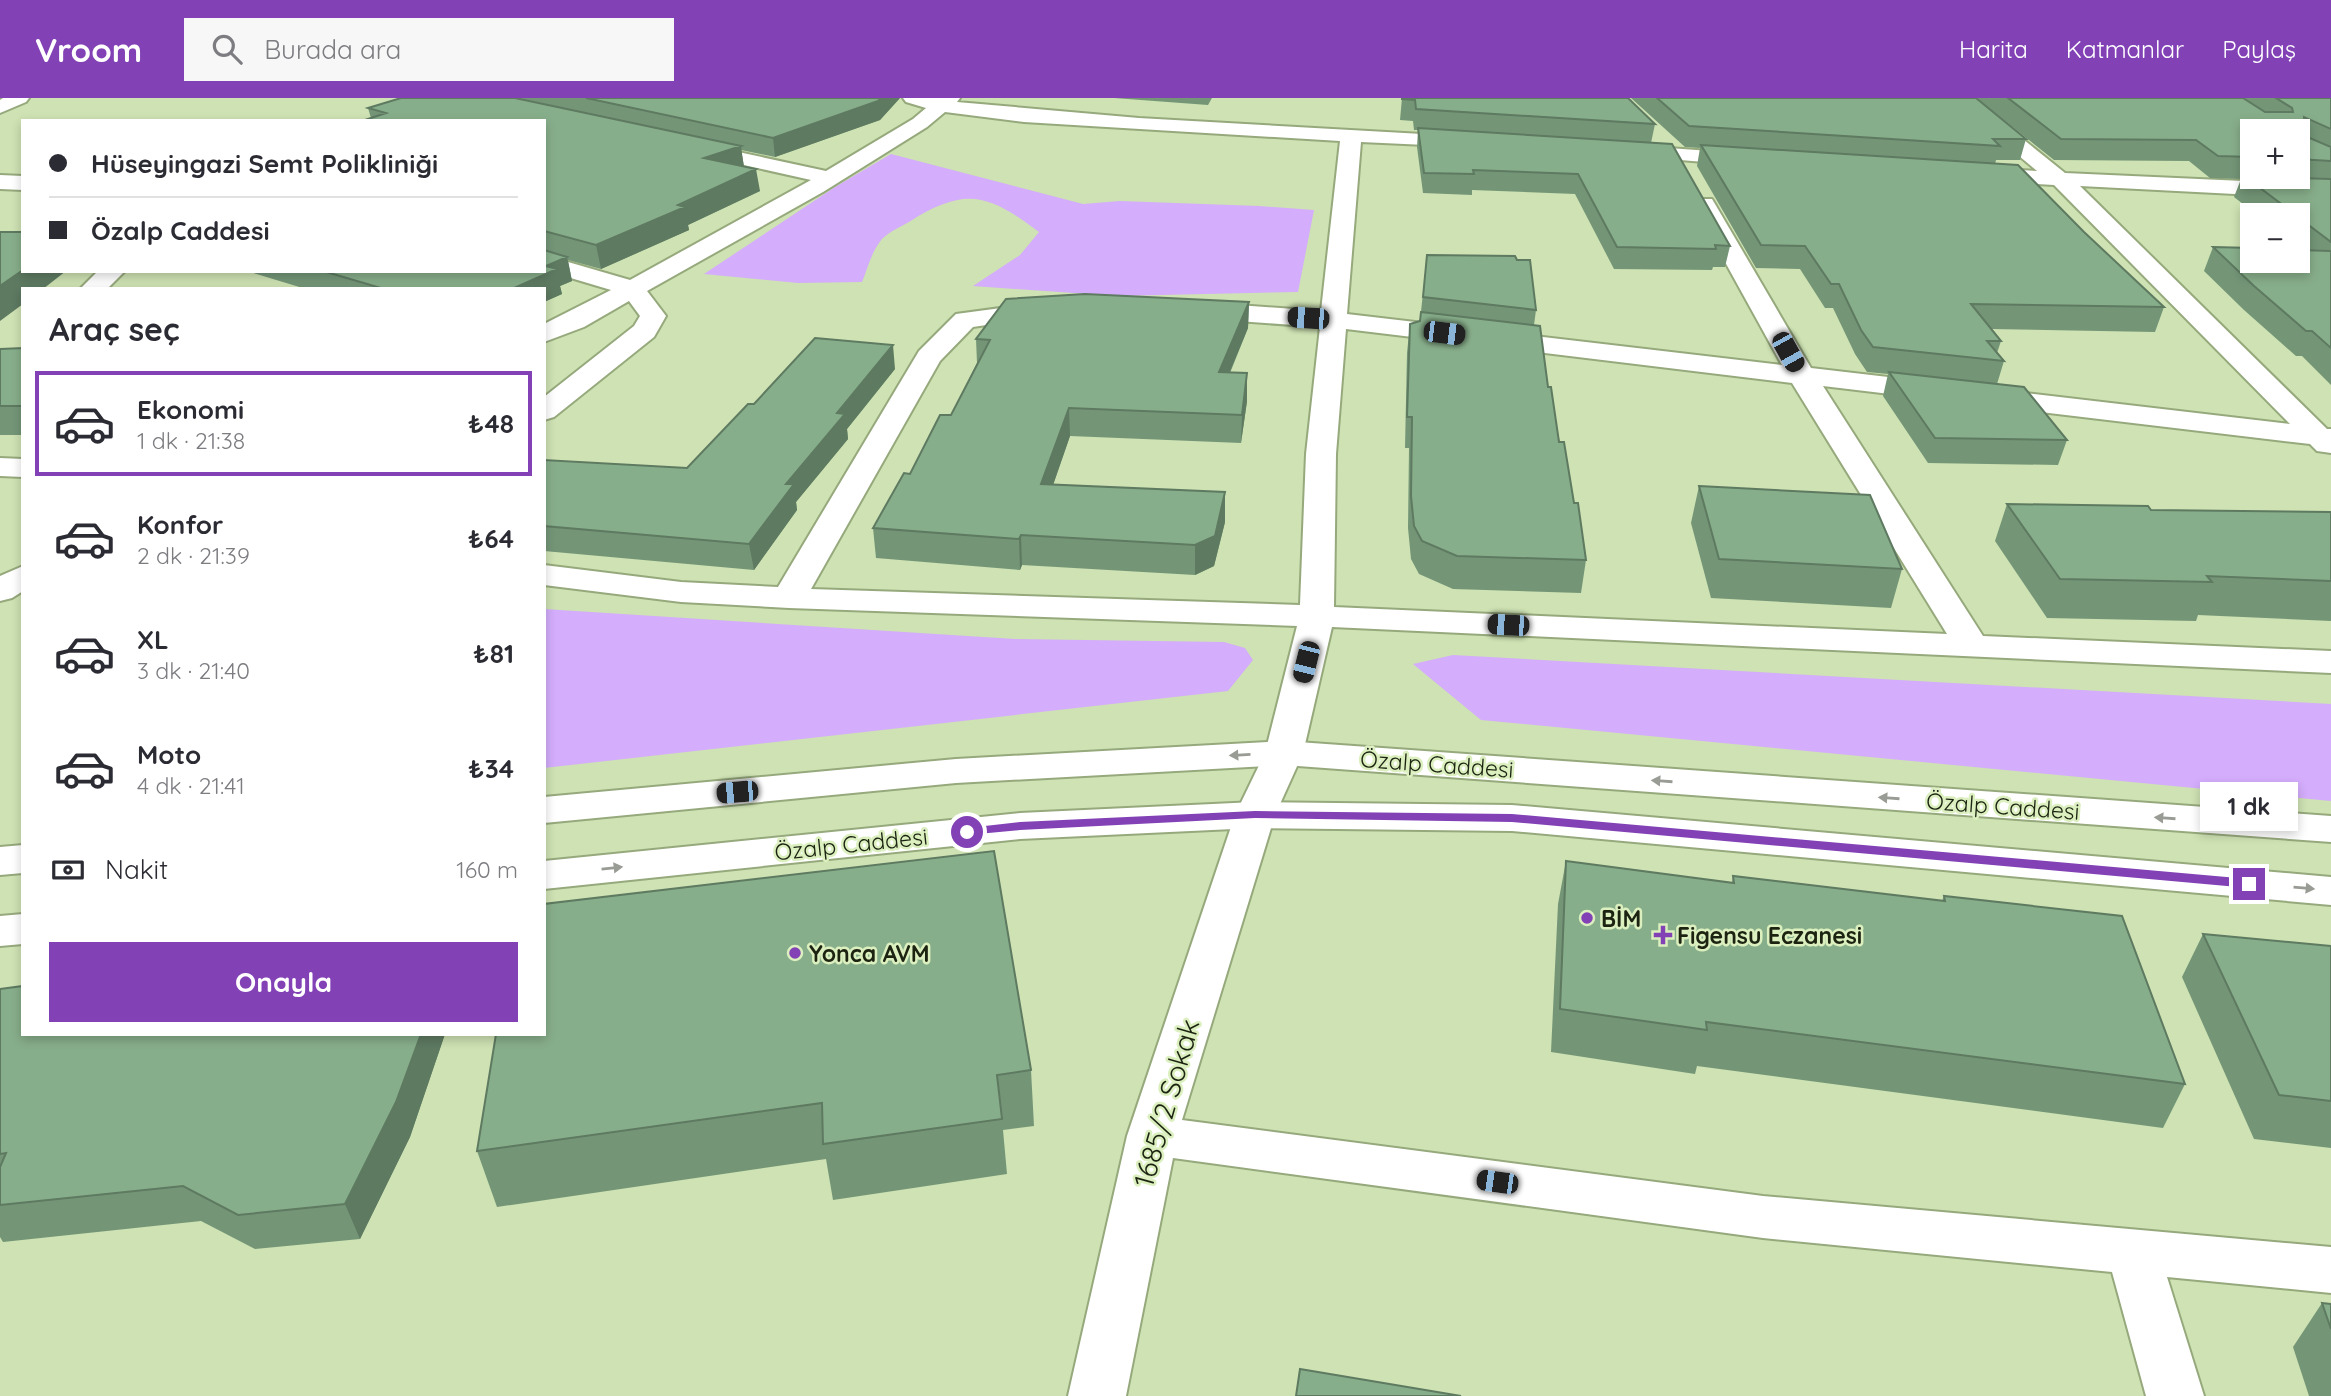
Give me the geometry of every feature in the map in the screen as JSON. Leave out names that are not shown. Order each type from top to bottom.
[{"type":"street","points":[[0,107],[19,98]]},
{"type":"street","points":[[913,98],[1206,129],[1486,142]]},
{"type":"street","points":[[1960,98],[2062,181],[2328,442]]},
{"type":"street","points":[[546,333],[575,321],[830,178],[920,123],[944,102]]},
{"type":"street","name":"1685/2 Sokak","points":[[1097,1396],[1152,1136],[1255,815],[1284,752],[1317,616],[1321,454],[1351,134]]},
{"type":"street","points":[[667,143],[830,178]]},
{"type":"street","points":[[1666,145],[1801,374],[1972,646]]},
{"type":"street","points":[[1608,150],[1666,145],[1772,161]]},
{"type":"street","points":[[1965,174],[2062,181],[2331,192]]},
{"type":"street","points":[[0,182],[21,183]]},
{"type":"street","points":[[546,263],[633,289],[653,316],[645,331],[546,409]]},
{"type":"street","points":[[94,287],[111,273]]},
{"type":"street","points":[[1176,309],[1334,320],[1801,374],[2328,442]]},
{"type":"street","points":[[789,598],[929,357],[965,320],[1038,310],[1066,310]]},
{"type":"street","points":[[0,467],[21,468]]},
{"type":"street","points":[[546,575],[681,592],[789,598],[1317,616],[2331,663]]},
{"type":"street","points":[[0,591],[21,577]]},
{"type":"street","name":"Özalp Caddesi","points":[[546,810],[956,771],[1284,752],[2331,829]]},
{"type":"street","name":"Özalp Caddesi","points":[[546,875],[1020,826],[1255,815],[1512,818],[2331,891]]},
{"type":"street","points":[[0,861],[21,859]]},
{"type":"street","points":[[0,931],[21,929]]},
{"type":"street","points":[[1152,1136],[1763,1217],[2331,1270]]},
{"type":"street","points":[[2133,1252],[2175,1396]]},
{"type":"shaded area","points":[[891,154],[1083,204],[1120,201],[1314,210],[1298,292],[1117,296],[973,286],[1020,255],[1039,232],[1005,209],[976,199],[946,203],[888,234],[876,247],[862,282],[798,283],[704,274],[835,187]]},
{"type":"shaded area","points":[[546,609],[1015,639],[1224,642],[1245,648],[1253,660],[1228,691],[546,768]]},
{"type":"shaded area","points":[[1453,655],[2331,704],[2331,801],[1481,720],[1413,664]]},
{"type":"building","points":[[401,98],[515,98],[741,146],[704,158],[756,169],[678,205],[685,207],[596,245],[546,232],[546,119],[368,119],[386,113],[368,108]]},
{"type":"building","points":[[586,98],[881,98],[773,138]]},
{"type":"building","points":[[1402,98],[1628,98],[1655,124],[1416,109],[1415,100]]},
{"type":"building","points":[[1657,98],[1976,98],[2026,139],[1993,139],[2000,146],[1689,126]]},
{"type":"building","points":[[2008,98],[2243,98],[2265,112],[2293,112],[2292,108],[2276,98],[2331,98],[2331,129],[2304,117],[2240,119],[2240,157],[2218,156],[2196,140],[2061,139]]},
{"type":"building","points":[[1418,128],[1672,144],[1730,246],[1715,245],[1716,249],[1617,247],[1578,174],[1473,170],[1474,174],[1424,173]]},
{"type":"building","points":[[2310,138],[2331,147],[2331,161],[2310,160]]},
{"type":"building","points":[[1701,145],[2018,165],[2164,307],[1971,304],[2001,341],[1987,341],[2004,361],[1873,347],[1861,330],[1839,284],[1831,284],[1805,246],[1761,245]]},
{"type":"building","points":[[2310,178],[2331,179],[2331,242],[2310,226],[2310,203],[2280,203],[2262,189],[2310,189]]},
{"type":"building","points":[[0,232],[21,232],[21,271],[0,286]]},
{"type":"building","points":[[2213,247],[2240,248],[2240,273]]},
{"type":"building","points":[[2310,250],[2331,251],[2331,348],[2312,331],[2306,331],[2240,273],[2310,273]]},
{"type":"building","points":[[546,251],[567,257],[546,266]]},
{"type":"building","points":[[1427,255],[1515,256],[1517,260],[1530,260],[1536,310],[1423,297]]},
{"type":"building","points":[[546,266],[557,269],[516,287],[377,287],[330,273],[546,273]]},
{"type":"building","points":[[1085,294],[1249,302],[1219,372],[1247,373],[1242,415],[1069,408],[1041,484],[1225,492],[1215,536],[1195,545],[1021,535],[1019,539],[873,528],[904,473],[910,474],[940,415],[951,415],[990,340],[976,339],[1006,299]]},
{"type":"building","points":[[1421,312],[1540,326],[1548,387],[1551,387],[1559,442],[1564,442],[1574,503],[1578,503],[1586,560],[1457,556],[1422,541],[1414,526],[1411,496],[1412,417],[1407,417],[1410,324],[1420,321]]},
{"type":"building","points":[[815,338],[893,345],[837,413],[845,414],[786,484],[794,484],[749,544],[546,526],[546,460],[687,468],[748,404],[754,404]]},
{"type":"building","points":[[21,348],[21,406],[0,406],[0,349]]},
{"type":"building","points":[[1889,372],[2024,387],[2067,440],[1935,438]]},
{"type":"building","points":[[1699,486],[1870,495],[1902,569],[1719,559]]},
{"type":"building","points":[[2007,504],[2148,506],[2151,510],[2331,512],[2331,581],[2207,576],[2212,582],[2060,579]]},
{"type":"building","points":[[994,851],[1031,1070],[997,1075],[1002,1119],[823,1144],[822,1103],[477,1151],[496,1036],[546,1036],[546,904]]},
{"type":"building","points":[[1566,861],[1734,883],[1733,876],[1945,901],[1944,896],[2122,916],[2185,1084],[1706,1022],[1707,1030],[1560,1009]]},
{"type":"building","points":[[2203,934],[2331,946],[2331,1101],[2279,1095]]},
{"type":"building","points":[[21,986],[21,1036],[420,1036],[396,1102],[345,1204],[238,1215],[183,1186],[0,1205],[0,1167],[6,1153],[0,1154],[0,989]]},
{"type":"building","points":[[2322,1303],[2331,1304],[2331,1329]]},
{"type":"building","points":[[1300,1369],[1461,1396],[1296,1396]]},
{"type":"place","name":"BİM","points":[[1587,918]]},
{"type":"place","name":"Figensu Eczanesi","points":[[1663,935]]},
{"type":"place","name":"Yonca AVM","points":[[795,953]]},
{"type":"route","points":[[967,832],[1020,826],[1255,815],[1512,818],[2249,884]]}]
